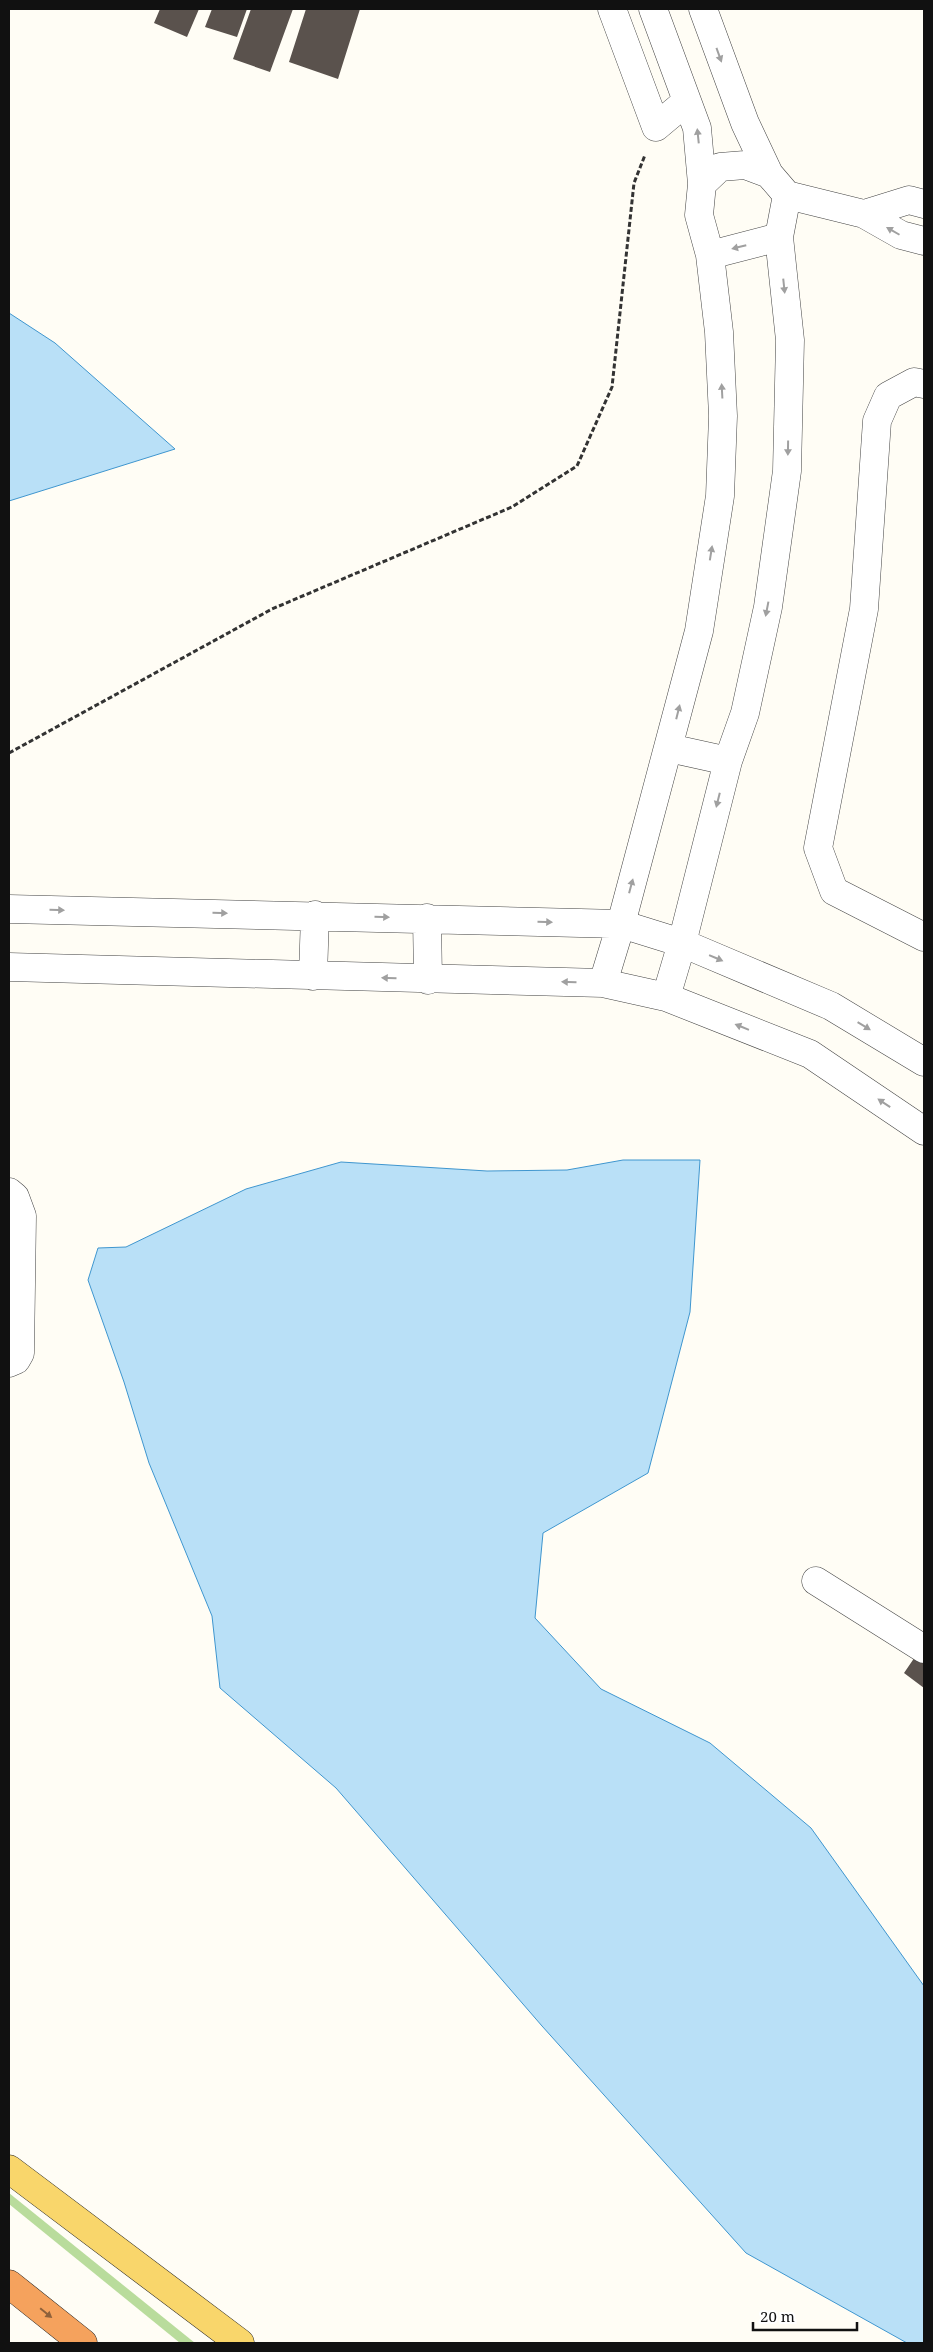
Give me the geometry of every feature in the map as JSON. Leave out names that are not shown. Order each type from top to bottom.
[{"type":"highway","points":[[9,2284],[83,2343]]},
{"type":"main road","points":[[9,2168],[240,2343]]},
{"type":"street","points":[[612,9],[656,127],[687,101]]},
{"type":"street","points":[[602,983],[621,924],[699,631],[720,496],[724,416],[719,332],[710,255],[699,215],[702,184],[697,128],[653,9]]},
{"type":"street","points":[[703,9],[745,123],[769,174],[787,195],[864,214],[901,235],[924,242]]},
{"type":"street","points":[[702,184],[720,167],[745,165],[769,174]]},
{"type":"street","points":[[666,997],[682,943],[728,761],[745,712],[768,607],[787,471],[790,340],[779,237],[787,195]]},
{"type":"street","points":[[864,214],[909,200],[924,204]]},
{"type":"street","points":[[710,255],[779,237]]},
{"type":"street","points":[[924,384],[914,382],[888,396],[877,421],[864,609],[818,848],[834,891],[924,937]]},
{"type":"street","points":[[669,748],[728,761]]},
{"type":"street","points":[[9,908],[621,924],[682,943],[831,1006],[924,1062]]},
{"type":"street","points":[[314,976],[315,915]]},
{"type":"street","points":[[427,918],[428,980]]},
{"type":"street","points":[[9,967],[428,980],[602,983],[666,997],[810,1054],[924,1131]]},
{"type":"street","points":[[9,1192],[15,1197],[22,1216],[20,1352],[16,1360],[9,1363]]},
{"type":"street","points":[[816,1581],[924,1649]]},
{"type":"path","points":[[9,753],[272,609],[512,507],[577,466],[612,388],[634,183],[656,127]]},
{"type":"green space","points":[[9,2193],[195,2343],[180,2343],[9,2204]]},
{"type":"water","points":[[9,313],[55,343],[175,449],[9,501]]},
{"type":"water","points":[[623,1160],[700,1160],[690,1312],[648,1473],[543,1533],[535,1618],[601,1689],[710,1743],[811,1828],[924,1986],[924,2343],[907,2343],[746,2253],[542,2026],[336,1788],[220,1688],[212,1616],[149,1463],[124,1382],[88,1280],[98,1248],[126,1247],[246,1189],[341,1162],[487,1171],[567,1170]]},
{"type":"building","points":[[160,9],[199,9],[187,37],[154,23]]},
{"type":"building","points":[[212,9],[247,9],[237,37],[205,27]]},
{"type":"building","points":[[251,9],[293,9],[270,72],[233,59]]},
{"type":"building","points":[[306,9],[360,9],[338,79],[289,62]]},
{"type":"building","points":[[919,1651],[924,1655],[924,1688],[904,1673]]}]
